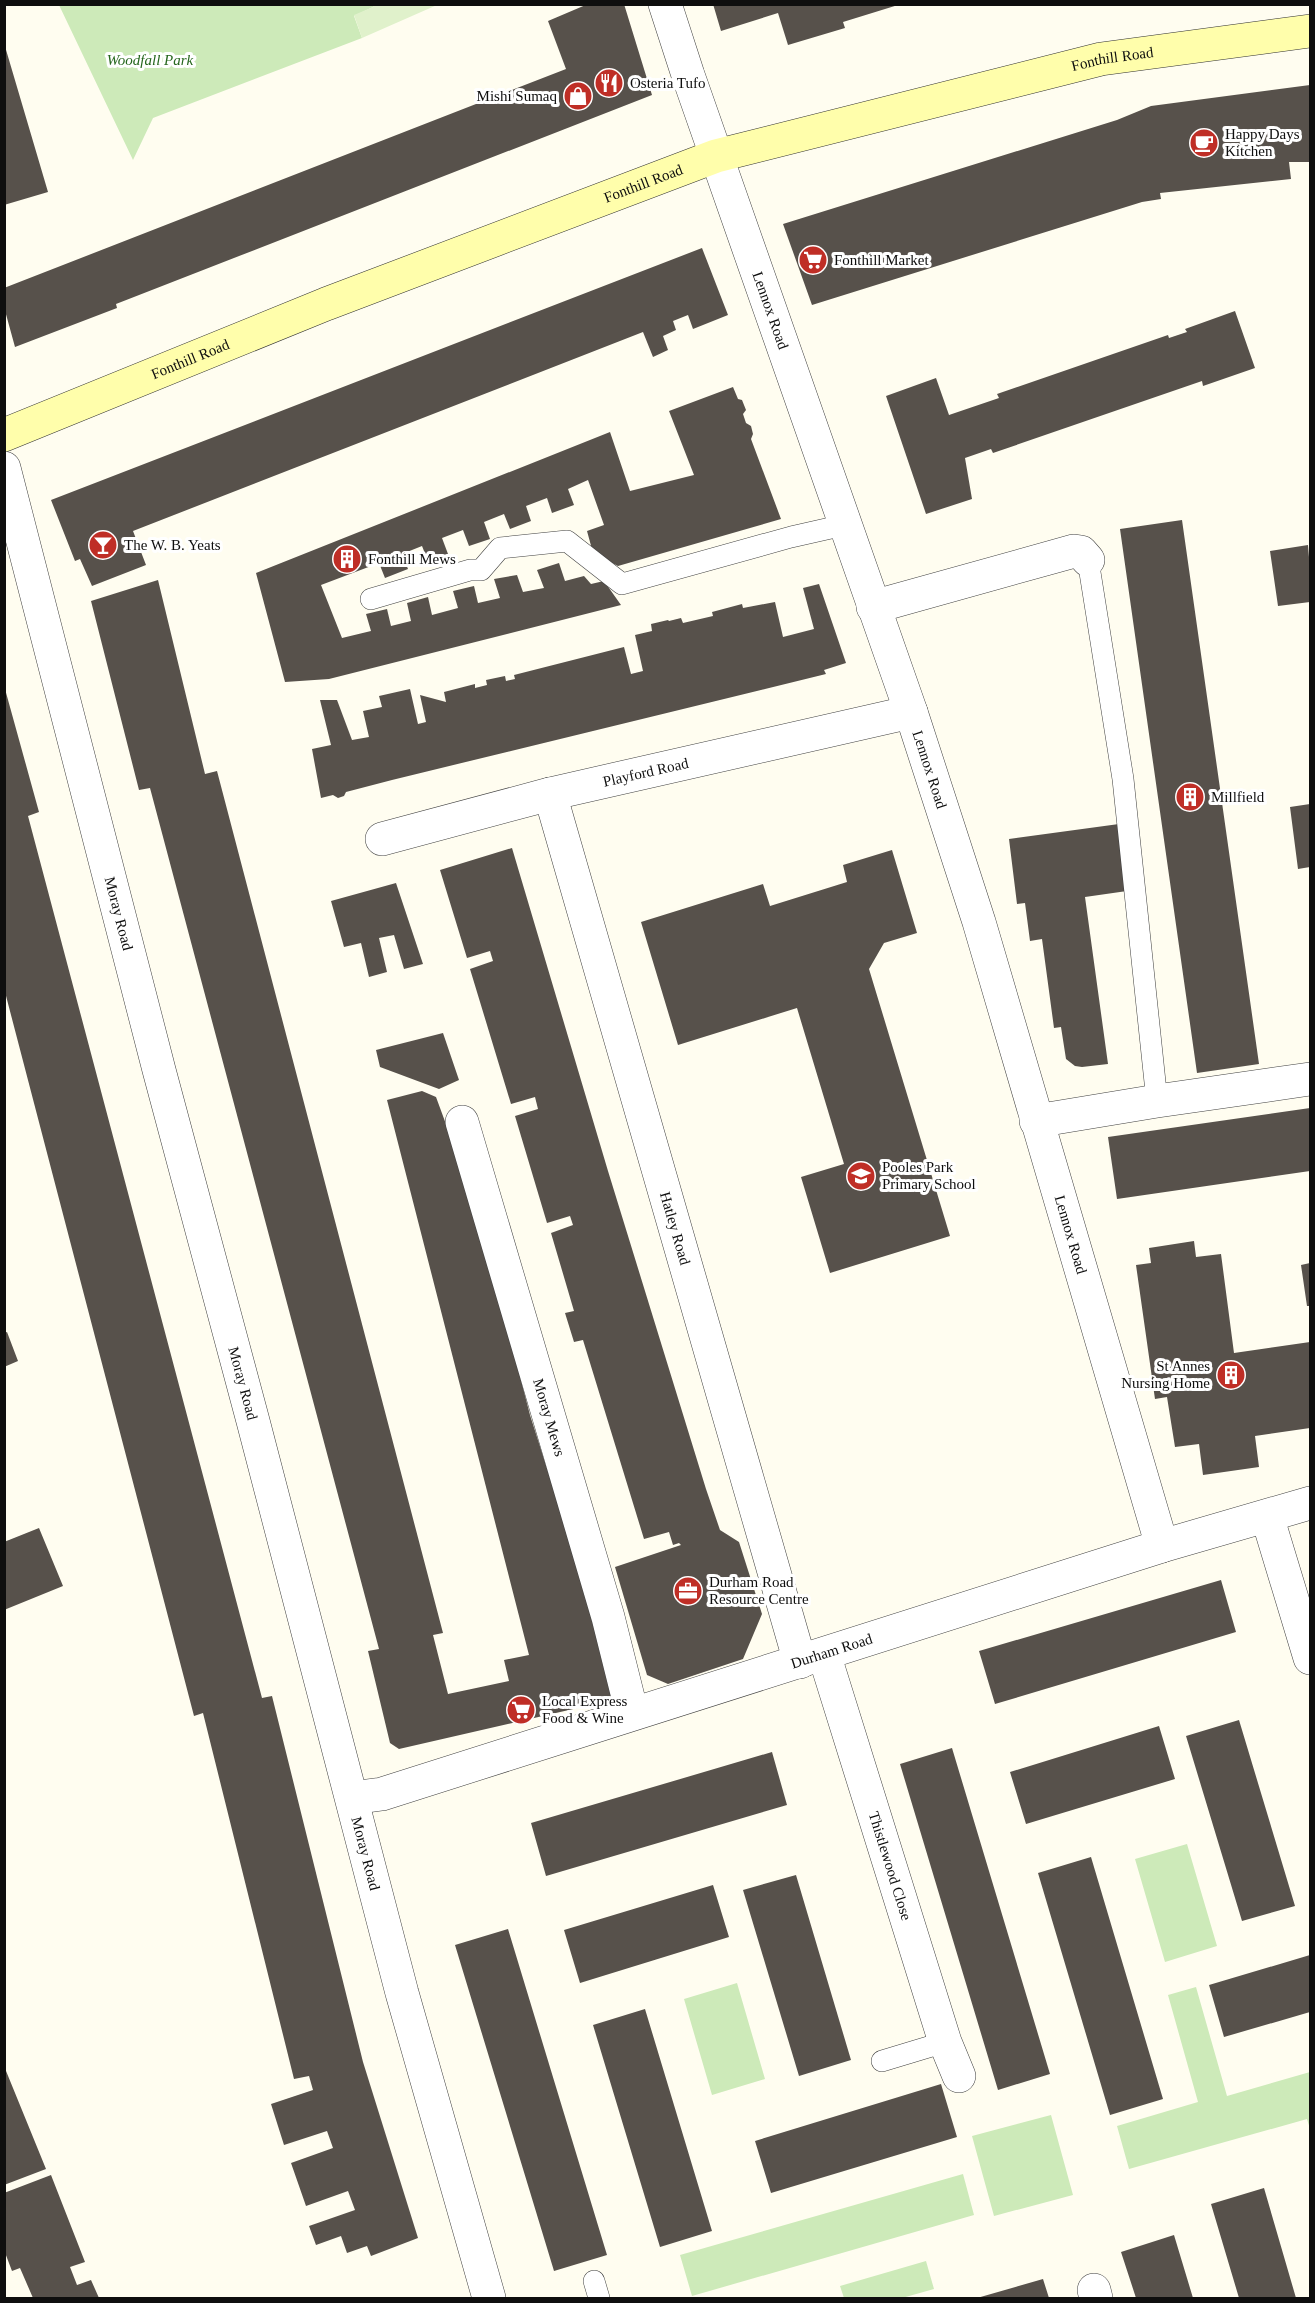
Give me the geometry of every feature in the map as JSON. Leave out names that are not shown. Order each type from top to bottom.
[{"type":"street","name":"Lennox Road","points":[[665,4],[844,525],[911,712],[980,922],[1036,1122],[1075,1245],[1162,1546]]},
{"type":"street","name":"Fonthill Road","points":[[4,435],[326,304],[716,156],[1101,59],[1311,31]]},
{"type":"street","name":"Moray Road","points":[[4,468],[159,1071],[402,1993],[489,2298]]},
{"type":"street","points":[[873,607],[1074,551],[1081,552],[1088,560]]},
{"type":"street","name":"Playford Road","points":[[382,839],[550,794],[911,712]]},
{"type":"street","name":"Hatley Road","points":[[550,794],[812,1658]]},
{"type":"street","points":[[1036,1122],[1157,1101],[1311,1079]]},
{"type":"street","name":"Moray Mews","points":[[462,1122],[605,1605],[632,1713]]},
{"type":"street","name":"Durham Road","points":[[352,1798],[382,1794],[1162,1546],[1311,1503]]},
{"type":"street","points":[[1267,1516],[1311,1658]]},
{"type":"street","name":"Thistlewood Close","points":[[812,1658],[945,2042],[959,2076]]},
{"type":"lane","points":[[371,599],[470,570],[481,570],[500,548],[567,542],[622,584],[791,537],[844,525]]},
{"type":"lane","points":[[1088,560],[1123,779],[1157,1101]]},
{"type":"lane","points":[[882,2061],[945,2042]]},
{"type":"green space","name":"Woodfall Park","points":[[373,4],[373,7],[354,16],[362,38],[153,118],[133,160],[59,5]]},
{"type":"green space","points":[[373,4],[437,5],[362,38],[354,15],[373,7]]},
{"type":"green space","points":[[1187,1844],[1217,1946],[1165,1962],[1135,1859]]},
{"type":"green space","points":[[737,1983],[765,2079],[712,2095],[684,1999]]},
{"type":"green space","points":[[1196,1987],[1227,2096],[1310,2072],[1310,2129],[1307,2119],[1129,2169],[1117,2126],[1198,2102],[1168,1995]]},
{"type":"green space","points":[[1051,2115],[1073,2195],[994,2216],[972,2136]]},
{"type":"green space","points":[[963,2174],[974,2215],[692,2296],[680,2255]]},
{"type":"green space","points":[[926,2261],[934,2289],[902,2298],[844,2298],[840,2286]]},
{"type":"building","points":[[588,4],[624,4],[652,95],[116,304],[117,308],[15,347],[4,307],[4,288],[566,69],[548,21]]},
{"type":"building","points":[[713,4],[898,5],[843,22],[845,28],[788,45],[778,13],[721,31]]},
{"type":"building","points":[[4,43],[48,192],[4,205]]},
{"type":"building","points":[[1310,85],[1310,162],[1289,162],[1291,179],[1160,193],[1161,199],[1142,202],[812,305],[783,224],[1117,120],[1151,106]]},
{"type":"building","points":[[702,248],[728,315],[693,329],[688,315],[673,321],[676,330],[663,336],[668,350],[653,357],[643,332],[133,531],[146,565],[92,586],[80,559],[75,561],[51,500]]},
{"type":"building","points":[[1235,311],[1255,368],[1203,386],[1202,381],[993,453],[991,449],[965,458],[972,499],[926,514],[886,396],[936,378],[949,415],[999,398],[997,394],[1168,335],[1169,338],[1187,332],[1185,329]]},
{"type":"building","name":"Fonthill Mews","points":[[733,387],[746,410],[743,414],[746,423],[751,426],[753,434],[751,439],[781,519],[618,566],[593,553],[587,531],[604,525],[588,480],[568,489],[574,505],[552,513],[547,498],[526,506],[531,521],[510,529],[504,514],[484,522],[490,539],[469,546],[463,530],[442,538],[448,554],[428,561],[422,546],[402,554],[408,569],[385,578],[379,563],[321,585],[342,638],[371,631],[366,614],[387,609],[391,626],[411,621],[407,603],[428,597],[432,615],[458,608],[453,591],[474,586],[478,603],[500,598],[494,579],[517,575],[523,592],[544,588],[537,570],[559,563],[565,581],[584,576],[591,584],[604,581],[621,605],[329,679],[285,682],[256,573],[610,432],[630,491],[694,475],[669,411]]},
{"type":"building","name":"Millfield","points":[[1182,520],[1259,1064],[1197,1073],[1120,529]]},
{"type":"building","points":[[1308,545],[1310,602],[1278,606],[1270,551]]},
{"type":"building","points":[[158,580],[205,774],[217,771],[443,1633],[433,1635],[448,1694],[509,1681],[504,1660],[529,1655],[387,1100],[422,1091],[436,1097],[475,1203],[530,1415],[575,1557],[613,1695],[608,1701],[399,1749],[390,1743],[368,1651],[379,1649],[150,788],[139,790],[91,601]]},
{"type":"building","points":[[819,584],[846,663],[824,670],[826,674],[392,780],[346,792],[344,796],[338,798],[333,795],[321,798],[312,749],[331,745],[320,700],[337,700],[352,740],[369,737],[363,711],[382,707],[379,696],[410,689],[418,724],[426,722],[420,695],[446,702],[444,692],[475,684],[475,688],[487,685],[486,680],[505,676],[506,681],[515,679],[514,675],[624,647],[631,674],[643,671],[635,635],[652,631],[651,624],[681,618],[683,623],[713,616],[712,612],[742,604],[743,608],[775,602],[783,637],[814,629],[803,588]]},
{"type":"building","points":[[5,689],[39,812],[28,816],[262,1698],[272,1696],[363,2062],[418,2238],[371,2256],[367,2246],[347,2253],[341,2236],[316,2245],[309,2226],[355,2210],[348,2191],[306,2206],[291,2163],[333,2148],[327,2131],[284,2145],[271,2104],[313,2090],[309,2076],[294,2079],[203,1713],[194,1716],[5,992]]},
{"type":"building","points":[[1310,804],[1310,867],[1298,869],[1290,807]]},
{"type":"building","points":[[1119,824],[1127,891],[1085,897],[1108,1064],[1075,1066],[1066,1059],[1061,1027],[1054,1028],[1042,939],[1030,941],[1025,903],[1017,904],[1009,839]]},
{"type":"building","points":[[512,848],[706,1489],[720,1530],[739,1542],[762,1614],[743,1659],[668,1684],[647,1675],[615,1567],[681,1545],[679,1543],[673,1545],[669,1532],[644,1539],[583,1340],[574,1342],[565,1313],[574,1311],[551,1233],[573,1225],[570,1216],[547,1223],[515,1116],[538,1109],[535,1097],[511,1104],[470,969],[493,961],[490,951],[467,958],[440,870]]},
{"type":"building","points":[[892,850],[917,933],[884,943],[869,969],[950,1236],[830,1273],[801,1177],[844,1164],[797,1008],[678,1045],[641,922],[763,884],[770,906],[847,882],[843,865]]},
{"type":"building","points":[[396,883],[423,964],[404,969],[394,935],[379,938],[387,972],[369,977],[361,943],[344,947],[331,901]]},
{"type":"building","points":[[443,1033],[459,1080],[439,1089],[380,1067],[376,1050]]},
{"type":"building","points":[[1310,1108],[1310,1171],[1117,1199],[1108,1137]]},
{"type":"building","name":"St Annes Nursing Home","points":[[1194,1241],[1196,1257],[1221,1254],[1234,1353],[1310,1342],[1310,1428],[1255,1436],[1259,1467],[1203,1475],[1199,1444],[1175,1447],[1167,1397],[1155,1399],[1136,1265],[1151,1263],[1149,1248]]},
{"type":"building","points":[[1310,1263],[1310,1306],[1307,1306],[1301,1265]]},
{"type":"building","points":[[7,1332],[18,1361],[4,1367],[4,1333]]},
{"type":"building","points":[[39,1528],[63,1586],[4,1610],[4,1542]]},
{"type":"building","points":[[1221,1580],[1236,1632],[995,1704],[979,1651]]},
{"type":"building","points":[[1239,1720],[1295,1906],[1242,1921],[1186,1736]]},
{"type":"building","points":[[1159,1726],[1175,1779],[1026,1824],[1010,1772]]},
{"type":"building","points":[[952,1748],[1050,2074],[998,2090],[900,1764]]},
{"type":"building","points":[[772,1752],[787,1805],[546,1876],[531,1823]]},
{"type":"building","points":[[1091,1857],[1163,2099],[1110,2115],[1038,1873]]},
{"type":"building","points":[[796,1875],[851,2060],[799,2076],[743,1890]]},
{"type":"building","points":[[713,1885],[729,1937],[580,1983],[564,1930]]},
{"type":"building","points":[[508,1929],[607,2255],[554,2271],[455,1945]]},
{"type":"building","points":[[1310,1955],[1310,2012],[1224,2037],[1209,1985]]},
{"type":"building","points":[[645,2009],[712,2231],[660,2247],[593,2025]]},
{"type":"building","points":[[4,2066],[46,2169],[4,2185]]},
{"type":"building","points":[[941,2084],[957,2137],[771,2193],[755,2141]]},
{"type":"building","points":[[51,2175],[85,2262],[70,2267],[77,2285],[91,2280],[99,2298],[33,2298],[20,2268],[12,2271],[4,2250],[4,2193]]},
{"type":"building","points":[[1264,2188],[1296,2298],[1239,2298],[1211,2204]]},
{"type":"building","points":[[1174,2235],[1193,2298],[1136,2298],[1121,2252]]},
{"type":"building","points":[[1043,2279],[1049,2298],[977,2298]]},
{"type":"place","name":"Osteria Tufo","points":[[609,83]]},
{"type":"place","name":"Mishi Sumaq","points":[[578,96]]},
{"type":"place","name":"Happy Days Kitchen","points":[[1204,143]]},
{"type":"place","name":"Fonthill Market","points":[[813,260]]},
{"type":"place","name":"The W. B. Yeats","points":[[103,545]]},
{"type":"place","name":"Fonthill Mews","points":[[347,559]]},
{"type":"place","name":"Millfield","points":[[1190,797]]},
{"type":"place","name":"Pooles Park Primary School","points":[[861,1176]]},
{"type":"place","name":"St Annes Nursing Home","points":[[1231,1375]]},
{"type":"place","name":"Durham Road Resource Centre","points":[[688,1591]]},
{"type":"place","name":"Local Express Food & Wine","points":[[521,1710]]}]
